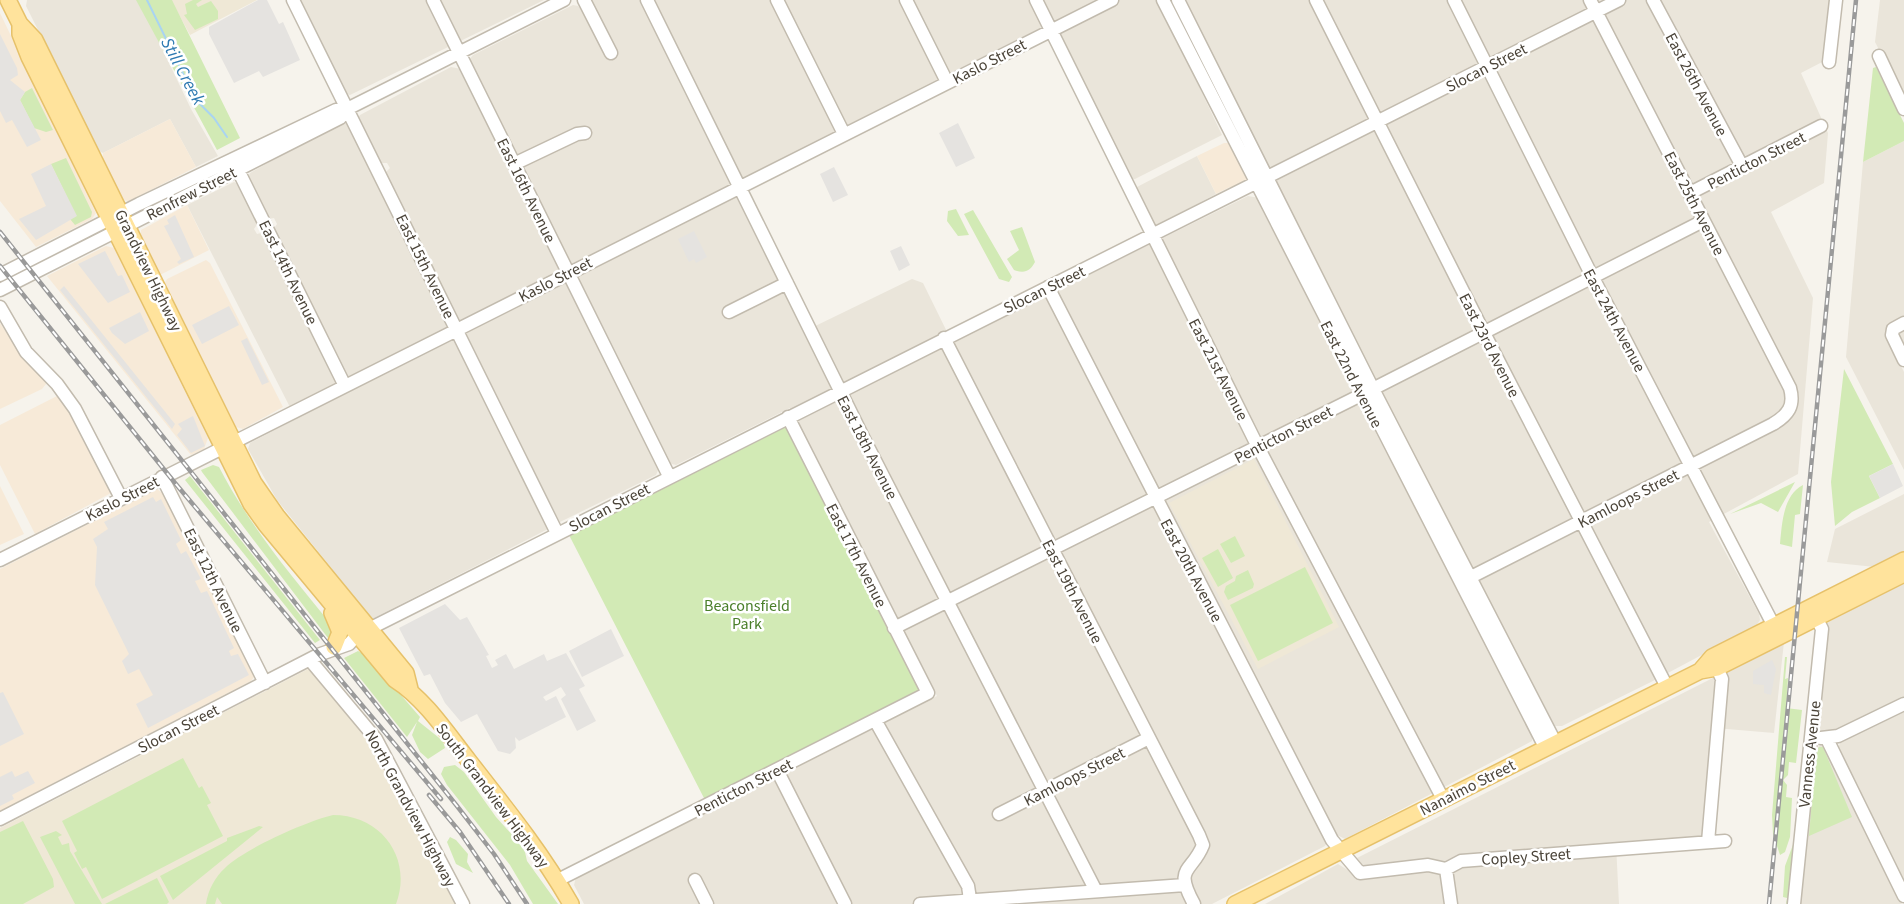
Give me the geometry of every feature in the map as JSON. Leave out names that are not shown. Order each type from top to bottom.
[{"type":"main road","name":"Grandview Highway","points":[[9,0],[20,24],[20,34],[29,57],[118,223],[227,444],[251,504]]},
{"type":"main road","name":"Grandview Highway","points":[[227,444],[277,516]]},
{"type":"main road","name":"South Grandview Highway","points":[[251,504],[319,589],[406,673],[410,689],[528,836],[558,880],[571,904]]},
{"type":"main road","name":"South Grandview Highway","points":[[277,516],[364,632]]},
{"type":"main road","name":"Nanaimo Street","points":[[1814,613],[1904,560]]},
{"type":"main road","name":"Nanaimo Street","points":[[1700,671],[1712,657],[1777,631],[1904,574]]},
{"type":"main road","points":[[319,589],[339,626],[339,637],[334,647]]},
{"type":"main road","name":"Nanaimo Street","points":[[1235,904],[1550,744],[1700,671],[1717,668],[1777,631]]},
{"type":"street","name":"East 15th Avenue","points":[[293,0],[557,533]]},
{"type":"street","name":"East 16th Avenue","points":[[433,0],[669,476]]},
{"type":"street","name":"Renfrew Street","points":[[0,290],[118,223],[235,164],[340,118],[347,109],[564,0]]},
{"type":"street","points":[[584,0],[611,54]]},
{"type":"street","name":"East 18th Avenue","points":[[646,0],[840,390],[1096,891]]},
{"type":"street","points":[[777,0],[844,134]]},
{"type":"street","points":[[906,0],[947,82]]},
{"type":"street","name":"East 21st Avenue","points":[[1036,0],[1258,447],[1443,799]]},
{"type":"street","name":"Kaslo Street","points":[[0,560],[1112,0]]},
{"type":"street","name":"East 22nd Avenue","points":[[1163,0],[1261,181],[1550,744]]},
{"type":"street","name":"East 22nd Avenue","points":[[1178,0],[1261,181]]},
{"type":"street","name":"East 23rd Avenue","points":[[1316,0],[1580,522],[1667,687]]},
{"type":"street","name":"East 24th Avenue","points":[[1454,0],[1594,278],[1777,631]]},
{"type":"street","name":"Slocan Street","points":[[0,819],[334,647],[351,642],[364,632],[669,476],[1377,123],[1486,67],[1593,6],[1620,0]]},
{"type":"street","name":"East 26th Avenue","points":[[1653,0],[1742,166]]},
{"type":"street","points":[[1829,62],[1836,0]]},
{"type":"street","name":"East 25th Avenue","points":[[1593,6],[1790,388],[1791,407]]},
{"type":"street","points":[[1879,56],[1903,103]]},
{"type":"street","name":"Penticton Street","points":[[1690,193],[1821,126]]},
{"type":"street","points":[[514,164],[577,134],[585,133]]},
{"type":"street","name":"East 14th Avenue","points":[[235,164],[345,386]]},
{"type":"street","name":"Penticton Street","points":[[894,628],[1368,392],[1703,221]]},
{"type":"street","name":"Renfrew Street","points":[[0,275],[118,223]]},
{"type":"street","points":[[729,312],[787,283]]},
{"type":"street","name":"East 20th Avenue","points":[[1048,287],[1332,840],[1341,850]]},
{"type":"street","points":[[0,307],[26,352],[57,384],[75,409],[121,498]]},
{"type":"street","points":[[1899,326],[1892,335],[1904,360]]},
{"type":"street","name":"East 19th Avenue","points":[[944,338],[1203,844],[1188,865],[1185,885]]},
{"type":"street","name":"Kamloops Street","points":[[1465,580],[1781,419],[1791,407]]},
{"type":"street","name":"East 17th Avenue","points":[[788,417],[928,693]]},
{"type":"street","name":"East 12th Avenue","points":[[162,477],[265,683]]},
{"type":"street","name":"Vanness Avenue","points":[[1794,904],[1822,629],[1814,613]]},
{"type":"street","name":"North Grandview Highway","points":[[310,660],[376,739],[463,904]]},
{"type":"street","points":[[1708,842],[1722,679],[1717,668]]},
{"type":"street","name":"Penticton Street","points":[[558,880],[928,693]]},
{"type":"street","points":[[1811,737],[1827,739],[1904,704]]},
{"type":"street","points":[[875,720],[968,886],[970,899]]},
{"type":"street","name":"Kamloops Street","points":[[999,814],[1149,738]]},
{"type":"street","points":[[1827,739],[1904,896]]},
{"type":"street","points":[[777,770],[845,904]]},
{"type":"street","name":"Copley Street","points":[[1341,850],[1357,871],[1364,873],[1428,865],[1446,869],[1461,861],[1725,841]]},
{"type":"street","points":[[1446,869],[1451,904]]},
{"type":"street","points":[[695,880],[707,904]]},
{"type":"street","points":[[920,904],[1185,885],[1194,904]]},
{"type":"shaded area","points":[[27,0],[139,0],[191,109],[218,156],[196,167],[170,119],[103,153],[99,151],[26,6]]},
{"type":"shaded area","points":[[171,0],[257,0],[190,35]]},
{"type":"shaded area","points":[[258,0],[267,0],[279,24],[283,22],[300,60],[263,77],[259,71],[234,83],[209,34],[209,27]]},
{"type":"shaded area","points":[[298,0],[544,0],[350,95],[346,94]]},
{"type":"shaded area","points":[[589,0],[1158,0],[1222,135],[1135,179],[1130,179],[1052,22],[732,184],[805,331],[912,279],[923,283],[952,342],[1248,196],[1259,198],[1263,211],[1353,388],[1349,397],[1354,405],[1364,405],[1368,412],[1367,416],[1532,733],[1532,741],[1345,839],[1337,835],[1316,797],[1327,842],[1325,846],[1212,904],[584,904],[574,885],[576,877],[937,696],[790,408],[676,465],[668,463],[659,468],[656,475],[560,522],[466,338],[548,529],[372,619],[277,500],[248,449],[250,443],[296,419],[187,205],[234,182],[238,184],[258,223],[254,229],[257,234],[273,230],[277,224],[274,218],[268,219],[248,178],[250,173],[342,121],[348,123],[385,173],[390,168],[387,163],[379,163],[358,118],[360,115],[451,67],[461,69],[473,55],[573,5],[578,6],[582,11],[591,7]]},
{"type":"shaded area","points":[[1183,0],[1831,0],[1826,60],[1801,73],[1828,133],[1824,183],[1771,212],[1813,298],[1798,474],[1709,522],[1759,614],[1760,620],[1756,626],[1651,682],[1562,726],[1555,726],[1381,395]]},
{"type":"shaded area","points":[[1880,0],[1904,0],[1904,98],[1875,42]]},
{"type":"shaded area","points":[[0,13],[96,213],[92,219],[36,247],[0,201]]},
{"type":"shaded area","points":[[0,34],[17,68],[18,75],[10,80],[25,92],[20,100],[41,140],[27,147],[12,120],[6,123],[0,111]]},
{"type":"shaded area","points":[[170,119],[196,167],[129,201],[124,200],[103,160],[103,153]]},
{"type":"shaded area","points":[[958,123],[975,158],[956,167],[939,133]]},
{"type":"shaded area","points":[[1904,141],[1904,351],[1890,343],[1904,372],[1904,470],[1846,357],[1863,162]]},
{"type":"shaded area","points":[[1228,143],[1248,178],[1239,187],[1230,187],[1216,194],[1197,156]]},
{"type":"shaded area","points":[[1197,156],[1216,194],[1165,221],[1162,225],[1153,226],[1135,188]]},
{"type":"shaded area","points":[[51,164],[77,216],[36,240],[19,219],[46,206],[31,174]]},
{"type":"shaded area","points":[[834,167],[848,195],[833,202],[820,174]]},
{"type":"shaded area","points":[[187,205],[209,250],[160,275],[141,236],[141,230]]},
{"type":"shaded area","points":[[175,215],[194,257],[179,264],[177,262],[181,259],[164,226],[169,224],[167,220]]},
{"type":"shaded area","points":[[694,231],[707,257],[696,263],[694,259],[689,262],[678,239]]},
{"type":"shaded area","points":[[106,246],[114,248],[208,438],[204,449],[191,455],[47,276]]},
{"type":"shaded area","points":[[901,246],[910,265],[899,271],[890,251]]},
{"type":"shaded area","points":[[105,251],[118,276],[122,275],[130,292],[108,303],[78,264]]},
{"type":"shaded area","points":[[206,260],[210,263],[283,407],[243,429],[236,427],[165,283],[167,279]]},
{"type":"shaded area","points":[[64,286],[175,424],[172,429],[60,290]]},
{"type":"shaded area","points":[[229,306],[239,325],[202,344],[192,325]]},
{"type":"shaded area","points":[[140,312],[149,331],[125,344],[109,328]]},
{"type":"shaded area","points":[[0,323],[26,362],[45,379],[46,384],[42,389],[0,409]]},
{"type":"shaded area","points":[[247,338],[269,382],[262,385],[241,341]]},
{"type":"shaded area","points":[[57,396],[74,420],[111,493],[35,534],[0,465],[0,425]]},
{"type":"shaded area","points":[[193,416],[205,446],[191,453],[177,435],[182,429],[178,424]]},
{"type":"shaded area","points":[[1254,459],[1339,627],[1258,669],[1169,503]]},
{"type":"shaded area","points":[[1893,464],[1903,486],[1880,498],[1869,476]]},
{"type":"shaded area","points":[[0,486],[24,534],[0,545]]},
{"type":"shaded area","points":[[157,489],[165,495],[254,677],[251,681],[0,811],[0,569]]},
{"type":"shaded area","points":[[1904,494],[1904,552],[1875,567],[1827,562],[1835,529]]},
{"type":"shaded area","points":[[153,497],[156,502],[161,499],[181,540],[176,544],[181,554],[186,551],[201,579],[195,581],[201,593],[207,591],[234,648],[229,651],[231,656],[238,654],[249,675],[148,728],[136,704],[153,695],[139,669],[128,674],[122,661],[129,654],[95,585],[97,547],[93,539],[108,529],[104,522]]},
{"type":"shaded area","points":[[1904,582],[1904,697],[1843,726],[1839,733],[1819,733],[1827,623]]},
{"type":"shaded area","points":[[445,604],[460,620],[467,617],[489,655],[486,656],[492,668],[498,665],[495,660],[506,654],[514,669],[544,654],[547,661],[566,653],[585,686],[579,689],[596,721],[577,731],[561,699],[566,695],[561,687],[543,697],[546,701],[556,696],[566,717],[519,741],[515,737],[516,748],[510,754],[498,751],[477,714],[461,722],[445,703],[430,674],[424,676],[399,628]]},
{"type":"shaded area","points":[[611,629],[624,656],[582,677],[569,651]]},
{"type":"shaded area","points":[[1784,642],[1774,733],[1715,728],[1703,838],[1616,844],[1619,904],[1265,904],[1338,864],[1359,877],[1378,878],[1378,868],[1362,868],[1357,858]]},
{"type":"shaded area","points":[[1772,660],[1776,669],[1771,695],[1764,693],[1764,685],[1753,684],[1753,671]]},
{"type":"shaded area","points":[[308,669],[362,729],[383,759],[444,877],[442,880],[459,904],[0,904],[0,828]]},
{"type":"shaded area","points":[[3,692],[24,734],[0,746],[0,693]]},
{"type":"shaded area","points":[[1904,710],[1904,886],[1838,748],[1841,741]]},
{"type":"shaded area","points":[[1822,744],[1902,904],[1800,904],[1815,749]]},
{"type":"shaded area","points":[[12,771],[15,777],[28,771],[35,783],[12,795],[14,799],[0,806],[0,777]]},
{"type":"green space","points":[[136,0],[172,0],[240,138],[217,150]]},
{"type":"green space","points":[[193,0],[202,0],[196,4],[198,7],[211,1],[218,11],[218,19],[195,30],[184,15],[187,14],[185,4]]},
{"type":"green space","points":[[1876,67],[1904,123],[1904,141],[1863,162],[1873,68]]},
{"type":"green space","points":[[32,88],[53,130],[46,132],[34,128],[20,100],[25,92]]},
{"type":"green space","points":[[66,158],[92,212],[91,217],[75,225],[70,219],[76,216],[51,164]]},
{"type":"green space","points":[[956,209],[969,235],[958,236],[947,221],[948,211]]},
{"type":"green space","points":[[973,210],[1012,277],[1009,282],[999,279],[964,214]]},
{"type":"green space","points":[[1022,227],[1035,262],[1029,270],[1024,272],[1014,270],[1007,259],[1019,250],[1010,231]]},
{"type":"green space","points":[[1844,369],[1893,464],[1869,476],[1880,498],[1852,512],[1835,526],[1831,482]]},
{"type":"green space","name":"Beaconsfield Park","points":[[785,426],[921,689],[705,800],[569,535]]},
{"type":"green space","points":[[213,465],[219,467],[257,529],[285,568],[331,624],[334,631],[328,638],[202,472],[201,470]]},
{"type":"green space","points":[[190,476],[320,640],[315,643],[185,480]]},
{"type":"green space","points":[[1795,482],[1778,512],[1761,503],[1730,514]]},
{"type":"green space","points":[[1803,485],[1800,514],[1795,515],[1792,547],[1780,544],[1787,503],[1796,490]]},
{"type":"green space","points":[[1235,536],[1245,556],[1231,563],[1220,544]]},
{"type":"green space","points":[[1218,549],[1233,578],[1218,587],[1202,558]]},
{"type":"green space","points":[[1305,567],[1333,623],[1258,661],[1230,605]]},
{"type":"green space","points":[[1248,570],[1254,584],[1253,588],[1228,600],[1224,592],[1226,586],[1235,581],[1236,576]]},
{"type":"green space","points":[[358,651],[367,656],[420,717],[418,721],[443,741],[445,748],[428,759],[420,752],[412,735],[417,722],[407,737],[344,658]]},
{"type":"green space","points":[[1785,657],[1787,657],[1785,679],[1788,678],[1786,708],[1802,710],[1796,763],[1789,762],[1788,775],[1783,780],[1787,785],[1786,797],[1792,798],[1790,837],[1785,852],[1780,855],[1773,834],[1772,815]]},
{"type":"green space","points":[[1819,747],[1823,747],[1852,817],[1809,836],[1816,751]]},
{"type":"green space","points":[[183,758],[199,788],[202,786],[211,803],[207,805],[223,836],[102,899],[86,867],[82,869],[74,853],[77,851],[62,821]]},
{"type":"green space","points":[[455,765],[464,772],[496,817],[516,839],[525,852],[527,861],[558,904],[533,904],[510,865],[447,785],[441,774],[444,767]]},
{"type":"green space","points":[[333,815],[350,817],[366,823],[379,831],[389,843],[400,871],[400,887],[396,904],[222,904],[217,897],[215,904],[206,904],[215,880],[234,861],[276,837]]},
{"type":"green space","points":[[23,821],[53,879],[54,887],[23,904],[0,904],[0,832]]},
{"type":"green space","points":[[259,826],[263,827],[173,900],[160,876],[227,841],[227,838]]},
{"type":"green space","points":[[56,831],[62,835],[58,837],[62,845],[69,843],[70,851],[102,904],[75,904],[40,837]]},
{"type":"green space","points":[[450,837],[456,840],[468,854],[467,862],[473,873],[456,864],[447,842]]},
{"type":"green space","points":[[1794,843],[1788,903],[1786,904],[1787,898],[1783,897],[1785,866]]},
{"type":"green space","points":[[157,878],[169,902],[167,904],[105,904]]},
{"type":"waterway","name":"Still Creek","points":[[147,0],[196,100],[214,118],[227,137]]},
{"type":"railway","points":[[1769,904],[1856,0]]},
{"type":"railway","points":[[0,232],[457,806],[494,854],[527,904]]},
{"type":"railway","points":[[0,266],[175,483],[441,799]]},
{"type":"railway","points":[[429,795],[460,832],[509,904]]}]
